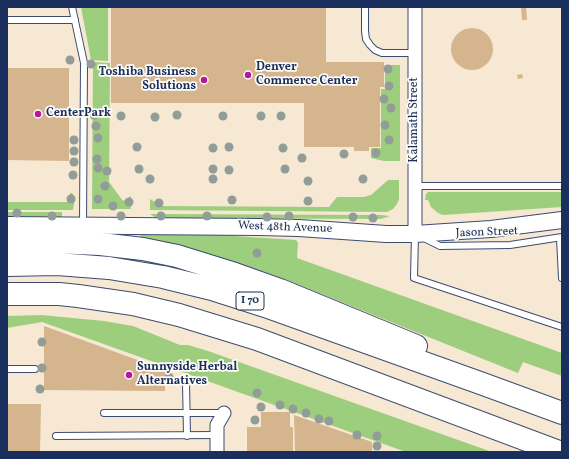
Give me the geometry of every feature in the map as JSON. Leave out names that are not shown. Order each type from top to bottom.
[{"type":"highway","points":[[7,243],[54,242],[100,244],[155,251],[200,262],[280,290],[419,347],[483,384]]},
{"type":"highway","name":"I 70","points":[[7,265],[57,264],[95,267],[136,272],[188,283],[265,306],[562,413]]},
{"type":"highway","points":[[7,294],[59,294],[140,306],[179,315],[257,339],[559,452]]},
{"type":"highway","points":[[7,301],[59,294]]},
{"type":"street","name":"Kalamath Street","points":[[415,7],[415,234]]},
{"type":"street","name":"West 48th Avenue","points":[[7,225],[258,227],[386,234],[415,234],[491,229],[562,220]]},
{"type":"street","points":[[217,452],[217,425],[224,413]]},
{"type":"lane","points":[[72,7],[84,63],[83,225]]},
{"type":"lane","points":[[365,7],[366,39],[375,50],[382,53],[415,53]]},
{"type":"lane","points":[[7,20],[75,20]]},
{"type":"lane","points":[[415,186],[562,186]]},
{"type":"lane","points":[[415,234],[414,278],[562,327]]},
{"type":"lane","name":"Jason Street","points":[[415,234],[440,246],[510,245],[561,237]]},
{"type":"lane","points":[[561,237],[562,278]]},
{"type":"lane","points":[[7,369],[35,370]]},
{"type":"lane","points":[[186,382],[187,436]]},
{"type":"lane","points":[[104,413],[224,413]]},
{"type":"lane","points":[[56,436],[217,435]]},
{"type":"green space","points":[[81,7],[108,7],[108,61],[91,60]]},
{"type":"green space","points":[[93,62],[110,63],[109,182],[123,201],[131,196],[131,209],[92,209]]},
{"type":"green space","points":[[385,65],[400,65],[400,161],[384,161],[371,158],[371,148],[381,148],[381,89],[385,89]]},
{"type":"green space","points":[[388,180],[399,180],[399,199],[393,209],[387,212],[150,210],[150,199],[161,206],[329,207],[337,197],[364,197],[371,195]]},
{"type":"green space","points":[[428,192],[562,192],[562,207],[443,215],[431,207],[428,200],[425,200]]},
{"type":"green space","points":[[70,193],[72,193],[75,197],[73,210],[7,210],[7,202],[70,202]]},
{"type":"green space","points":[[7,212],[62,212],[62,217],[7,216]]},
{"type":"green space","points":[[150,214],[390,216],[381,219],[156,218]]},
{"type":"green space","points":[[144,233],[219,235],[296,240],[298,243],[297,258],[562,353],[562,376],[523,362],[518,373],[274,275],[212,256],[138,238]]},
{"type":"green space","points":[[41,315],[104,321],[133,326],[180,345],[188,345],[208,351],[492,452],[406,452],[42,322],[7,328],[7,316]]},
{"type":"building","name":"Denver Commerce Center","points":[[111,7],[326,7],[326,62],[384,62],[384,87],[380,87],[380,147],[369,147],[369,151],[354,151],[354,147],[304,147],[304,103],[111,103]]},
{"type":"building","points":[[521,7],[526,7],[527,20],[522,20]]},
{"type":"building","points":[[468,28],[476,28],[484,31],[490,37],[493,49],[490,61],[484,67],[476,70],[468,70],[460,67],[454,61],[451,53],[451,45],[454,37],[460,31]]},
{"type":"building","name":"CenterPark","points":[[7,68],[69,68],[69,161],[7,160]]},
{"type":"building","points":[[522,74],[523,78],[518,79],[517,75]]},
{"type":"building","points":[[44,326],[165,370],[165,391],[44,390]]},
{"type":"building","points":[[7,404],[41,404],[40,452],[7,452]]},
{"type":"building","points":[[261,412],[290,412],[290,427],[293,427],[293,452],[247,452],[247,427],[261,427]]},
{"type":"building","points":[[294,415],[372,442],[372,452],[295,452]]},
{"type":"place","name":"Denver Commerce Center","points":[[248,75]]},
{"type":"place","name":"Toshiba Business Solutions","points":[[204,80]]},
{"type":"place","name":"CenterPark","points":[[38,114]]},
{"type":"place","name":"Sunnyside Herbal Alternatives","points":[[129,375]]}]
